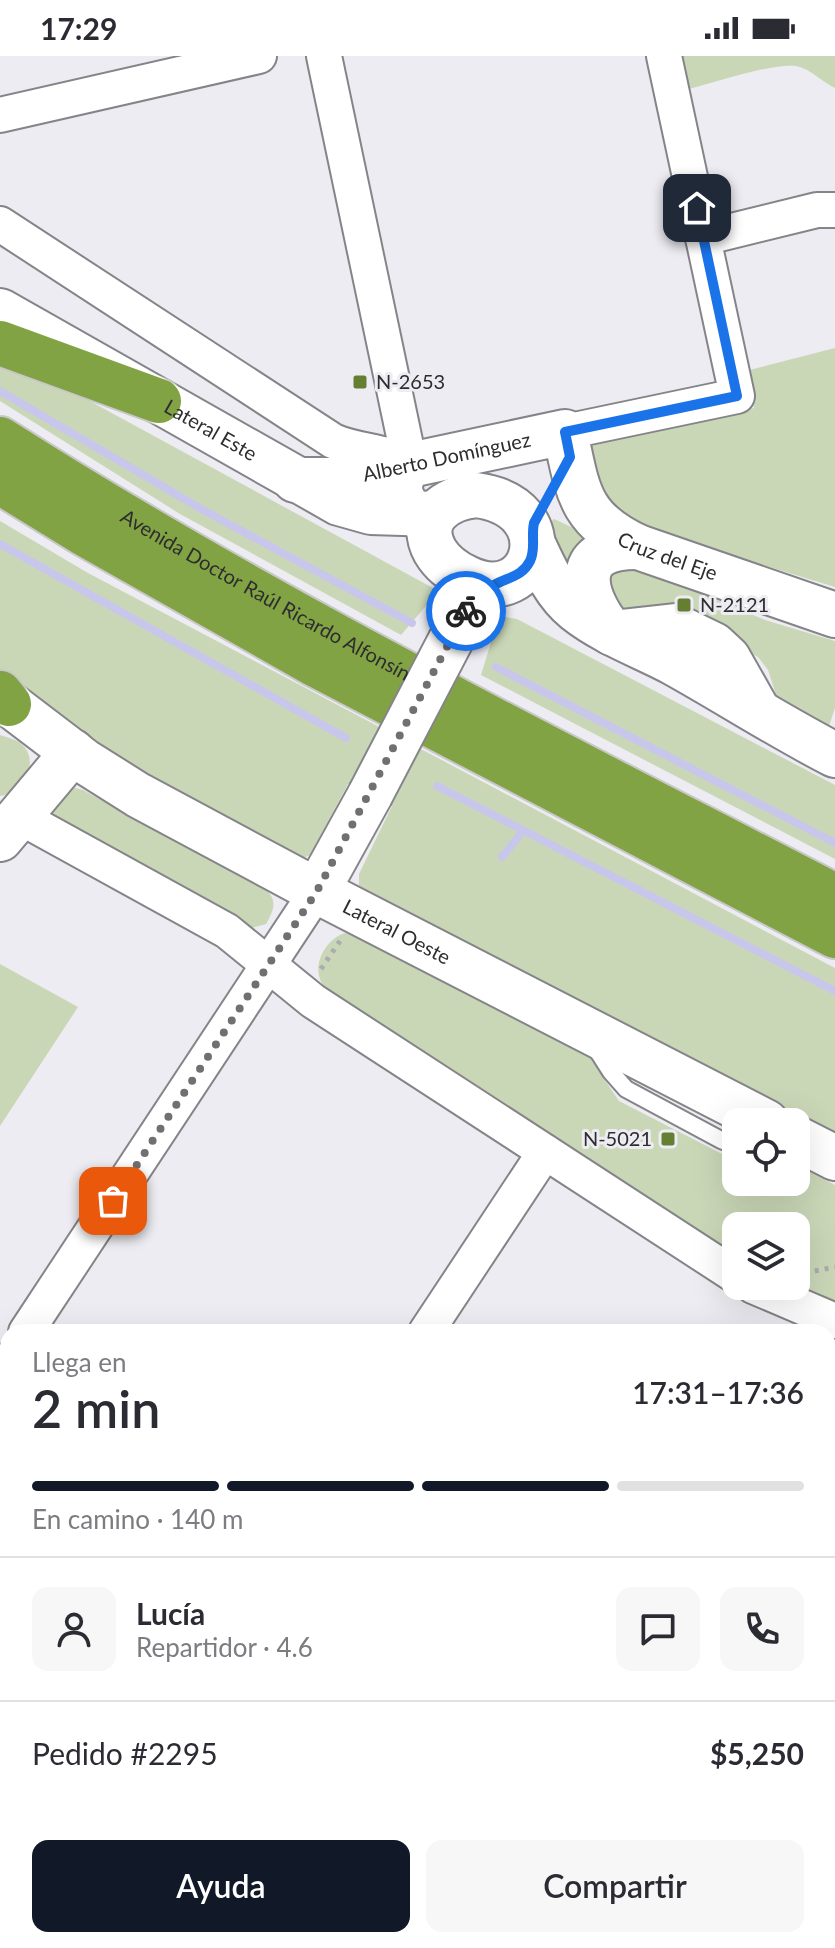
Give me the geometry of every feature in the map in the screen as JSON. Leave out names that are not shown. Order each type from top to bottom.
[{"type":"highway","points":[[0,343],[159,401]]},
{"type":"highway","name":"Avenida Doctor Raúl Ricardo Alfonsín","points":[[0,439],[146,529],[313,625],[835,896]]},
{"type":"highway","name":"Avenida Doctor Raúl Ricardo Alfonsín","points":[[0,482],[277,644],[835,936]]},
{"type":"main road","name":"Lateral Este","points":[[0,311],[295,480],[451,557]]},
{"type":"main road","name":"Alberto Domínguez","points":[[295,480],[345,478],[556,443]]},
{"type":"main road","points":[[317,891],[370,795],[451,557],[470,473],[489,460],[556,443]]},
{"type":"main road","points":[[451,557],[515,577],[523,571],[529,562],[529,525],[556,443]]},
{"type":"main road","name":"Cruz del Eje","points":[[556,443],[579,491],[600,525],[638,547],[835,615]]},
{"type":"main road","points":[[410,465],[442,466],[470,473],[489,483],[529,525],[548,575],[575,610],[612,633],[675,626],[714,645],[728,658],[759,713],[835,755]]},
{"type":"main road","points":[[451,557],[456,498],[476,495],[496,499],[529,525]]},
{"type":"main road","points":[[529,525],[554,507],[579,512],[600,525]]},
{"type":"main road","points":[[612,633],[590,600],[587,588],[590,568],[602,553],[611,548],[638,547]]},
{"type":"main road","name":"Lateral Oeste","points":[[3,698],[73,752],[138,795],[317,891],[739,1108]]},
{"type":"main road","points":[[7,821],[73,752]]},
{"type":"street","points":[[0,115],[259,56]]},
{"type":"street","points":[[324,56],[410,465],[404,490],[451,557]]},
{"type":"street","points":[[664,56],[703,238],[817,210],[835,210]]},
{"type":"street","points":[[0,224],[333,441],[343,446],[379,452],[410,465]]},
{"type":"street","name":"Alberto Domínguez","points":[[556,443],[737,396],[703,238]]},
{"type":"street","points":[[7,821],[227,931],[313,1001],[722,1267]]},
{"type":"street","points":[[31,1324],[317,891]]},
{"type":"street","points":[[431,1324],[545,1152]]},
{"type":"street","points":[[780,1300],[825,1324]]},
{"type":"lane","points":[[584,1028],[611,1072],[626,1089],[722,1140]]},
{"type":"path","points":[[810,1271],[835,1267]]},
{"type":"green space","points":[[681,56],[835,56],[835,88],[807,70],[786,66],[758,70],[689,89]]},
{"type":"green space","points":[[835,348],[835,587],[658,533],[612,512],[587,451],[596,442],[754,408],[746,371]]},
{"type":"green space","points":[[0,365],[86,399],[433,588],[437,593],[401,635],[180,514],[0,401]]},
{"type":"green space","points":[[554,519],[591,536],[565,573],[547,525]]},
{"type":"green space","points":[[0,521],[88,573],[835,968],[835,1134],[810,1121],[810,1108],[785,1108],[365,892],[359,886],[359,874],[392,806],[348,784],[310,855],[301,859],[144,774],[0,674]]},
{"type":"green space","points":[[620,560],[765,620],[835,641],[835,708],[828,729],[777,698],[768,670],[758,657],[670,613],[617,612],[600,566]]},
{"type":"green space","points":[[505,617],[517,619],[835,785],[835,859],[481,675],[497,623]]},
{"type":"green space","points":[[0,735],[19,742],[26,749],[30,766],[16,789],[0,796]]},
{"type":"green space","points":[[67,788],[83,790],[265,889],[272,897],[273,905],[266,924],[251,928],[53,818],[49,812]]},
{"type":"green space","points":[[345,933],[354,935],[590,1058],[619,1101],[722,1154],[722,1196],[810,1196],[810,1172],[835,1185],[835,1301],[810,1291],[810,1212],[722,1212],[722,1248],[327,989],[321,982],[319,966],[325,949]]},
{"type":"green space","points":[[0,964],[78,1007],[0,1126]]},
{"type":"waterway","points":[[0,391],[203,510],[412,623]]},
{"type":"waterway","points":[[0,544],[346,738]]},
{"type":"waterway","points":[[496,667],[835,843]]},
{"type":"waterway","points":[[437,786],[835,991]]},
{"type":"waterway","points":[[502,857],[523,831]]},
{"type":"way so far","points":[[113,1201],[317,891],[466,611]]},
{"type":"place","name":"N-2653","points":[[360,382]]},
{"type":"place","name":"N-2121","points":[[684,605]]},
{"type":"place","name":"N-5021","points":[[668,1139]]},
{"type":"route","points":[[466,611],[495,585],[523,571],[529,562],[533,553],[531,534],[534,523],[570,457],[565,432],[737,396],[697,208]]}]
